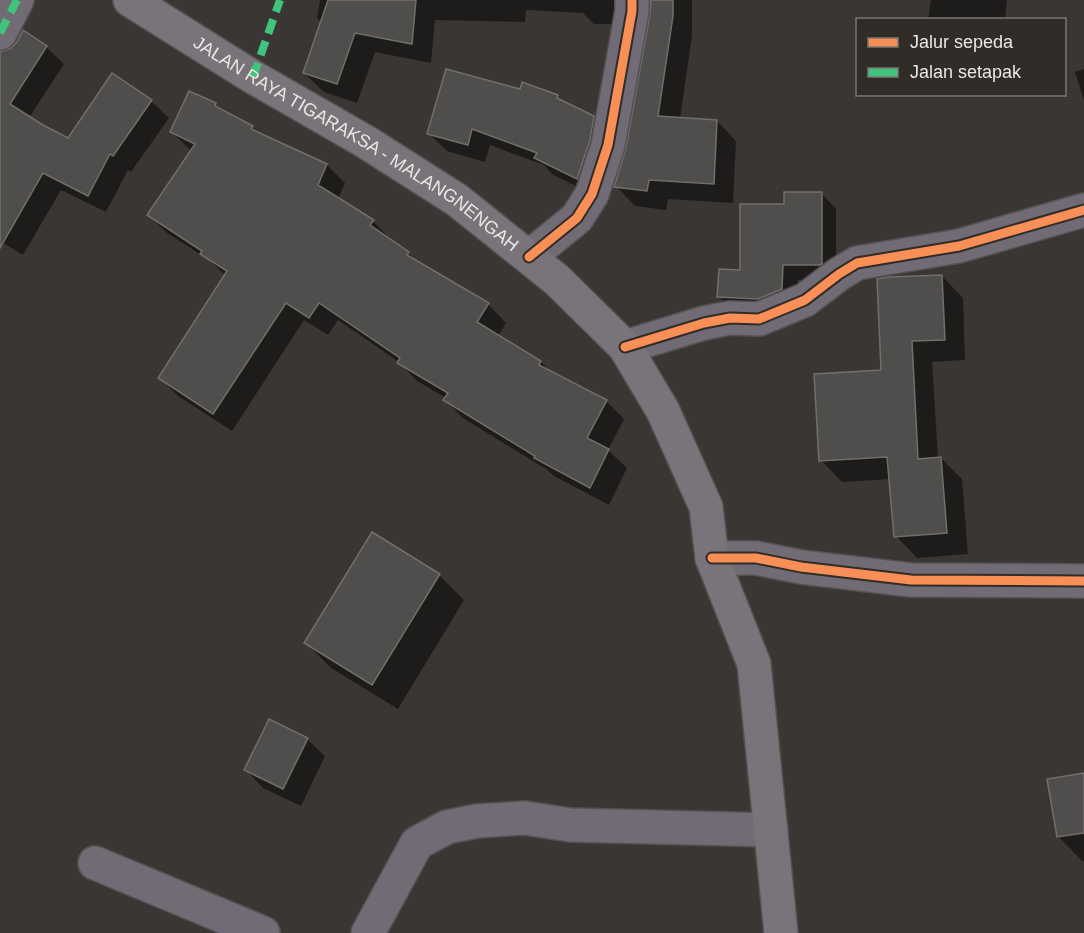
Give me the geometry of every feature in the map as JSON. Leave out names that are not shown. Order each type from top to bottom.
[{"type":"main road","name":"JALAN RAYA TIGARAKSA - MALANGNENGAH","points":[[130,0],[254,77],[366,142],[457,200],[557,280],[625,347],[663,411],[706,507],[712,558],[754,664],[781,933]]},
{"type":"street","points":[[0,33],[17,0]]},
{"type":"street","points":[[529,257],[577,218],[592,194],[608,145],[632,0]]},
{"type":"street","points":[[625,347],[704,323],[730,318],[759,319],[805,300],[857,263],[959,246],[1084,210]]},
{"type":"street","points":[[712,558],[756,558],[801,567],[911,580],[1084,581]]},
{"type":"street","points":[[368,933],[417,843],[447,827],[477,821],[525,818],[570,825],[771,830]]},
{"type":"street","points":[[95,863],[263,933]]},
{"type":"building","points":[[328,0],[416,0],[412,44],[355,33],[337,84],[303,73]]},
{"type":"building","points":[[651,0],[673,0],[673,16],[658,116],[717,120],[714,184],[649,180],[647,191],[614,187],[626,148]]},
{"type":"building","points":[[23,30],[47,46],[10,104],[43,125],[68,138],[112,73],[152,100],[113,156],[110,154],[88,196],[43,173],[0,248],[0,52],[11,48]]},
{"type":"building","points":[[446,69],[520,89],[522,82],[558,95],[557,98],[594,116],[590,140],[577,179],[534,158],[537,153],[472,129],[468,145],[427,134]]},
{"type":"building","points":[[189,91],[216,103],[215,106],[253,126],[251,129],[327,164],[318,185],[374,220],[370,225],[409,252],[407,255],[489,303],[477,322],[541,361],[539,365],[607,400],[587,438],[609,449],[590,488],[534,458],[535,456],[443,400],[448,393],[397,363],[400,358],[319,303],[309,318],[286,303],[213,414],[158,378],[227,271],[200,254],[202,251],[147,215],[195,144],[170,132]]},
{"type":"building","points":[[784,192],[822,192],[822,264],[783,265],[782,289],[758,299],[717,297],[719,269],[740,270],[740,204],[784,204]]},
{"type":"building","points":[[942,275],[945,340],[912,341],[918,459],[941,457],[947,533],[894,537],[887,457],[819,461],[814,374],[881,370],[877,279]]},
{"type":"building","points":[[372,532],[440,574],[372,685],[304,643]]},
{"type":"building","points":[[269,719],[308,738],[283,789],[244,770]]},
{"type":"building","points":[[1084,773],[1084,833],[1057,837],[1047,779]]},
{"type":"marked path","points":[[0,33],[17,0]]},
{"type":"marked path","points":[[253,77],[280,0]]},
{"type":"cycle path","points":[[529,257],[577,218],[592,194],[608,145],[632,0]]},
{"type":"cycle path","points":[[625,347],[704,323],[730,318],[759,319],[805,300],[857,263],[959,246],[1084,210]]},
{"type":"cycle path","points":[[712,558],[756,558],[801,567],[911,580],[1084,581]]}]
